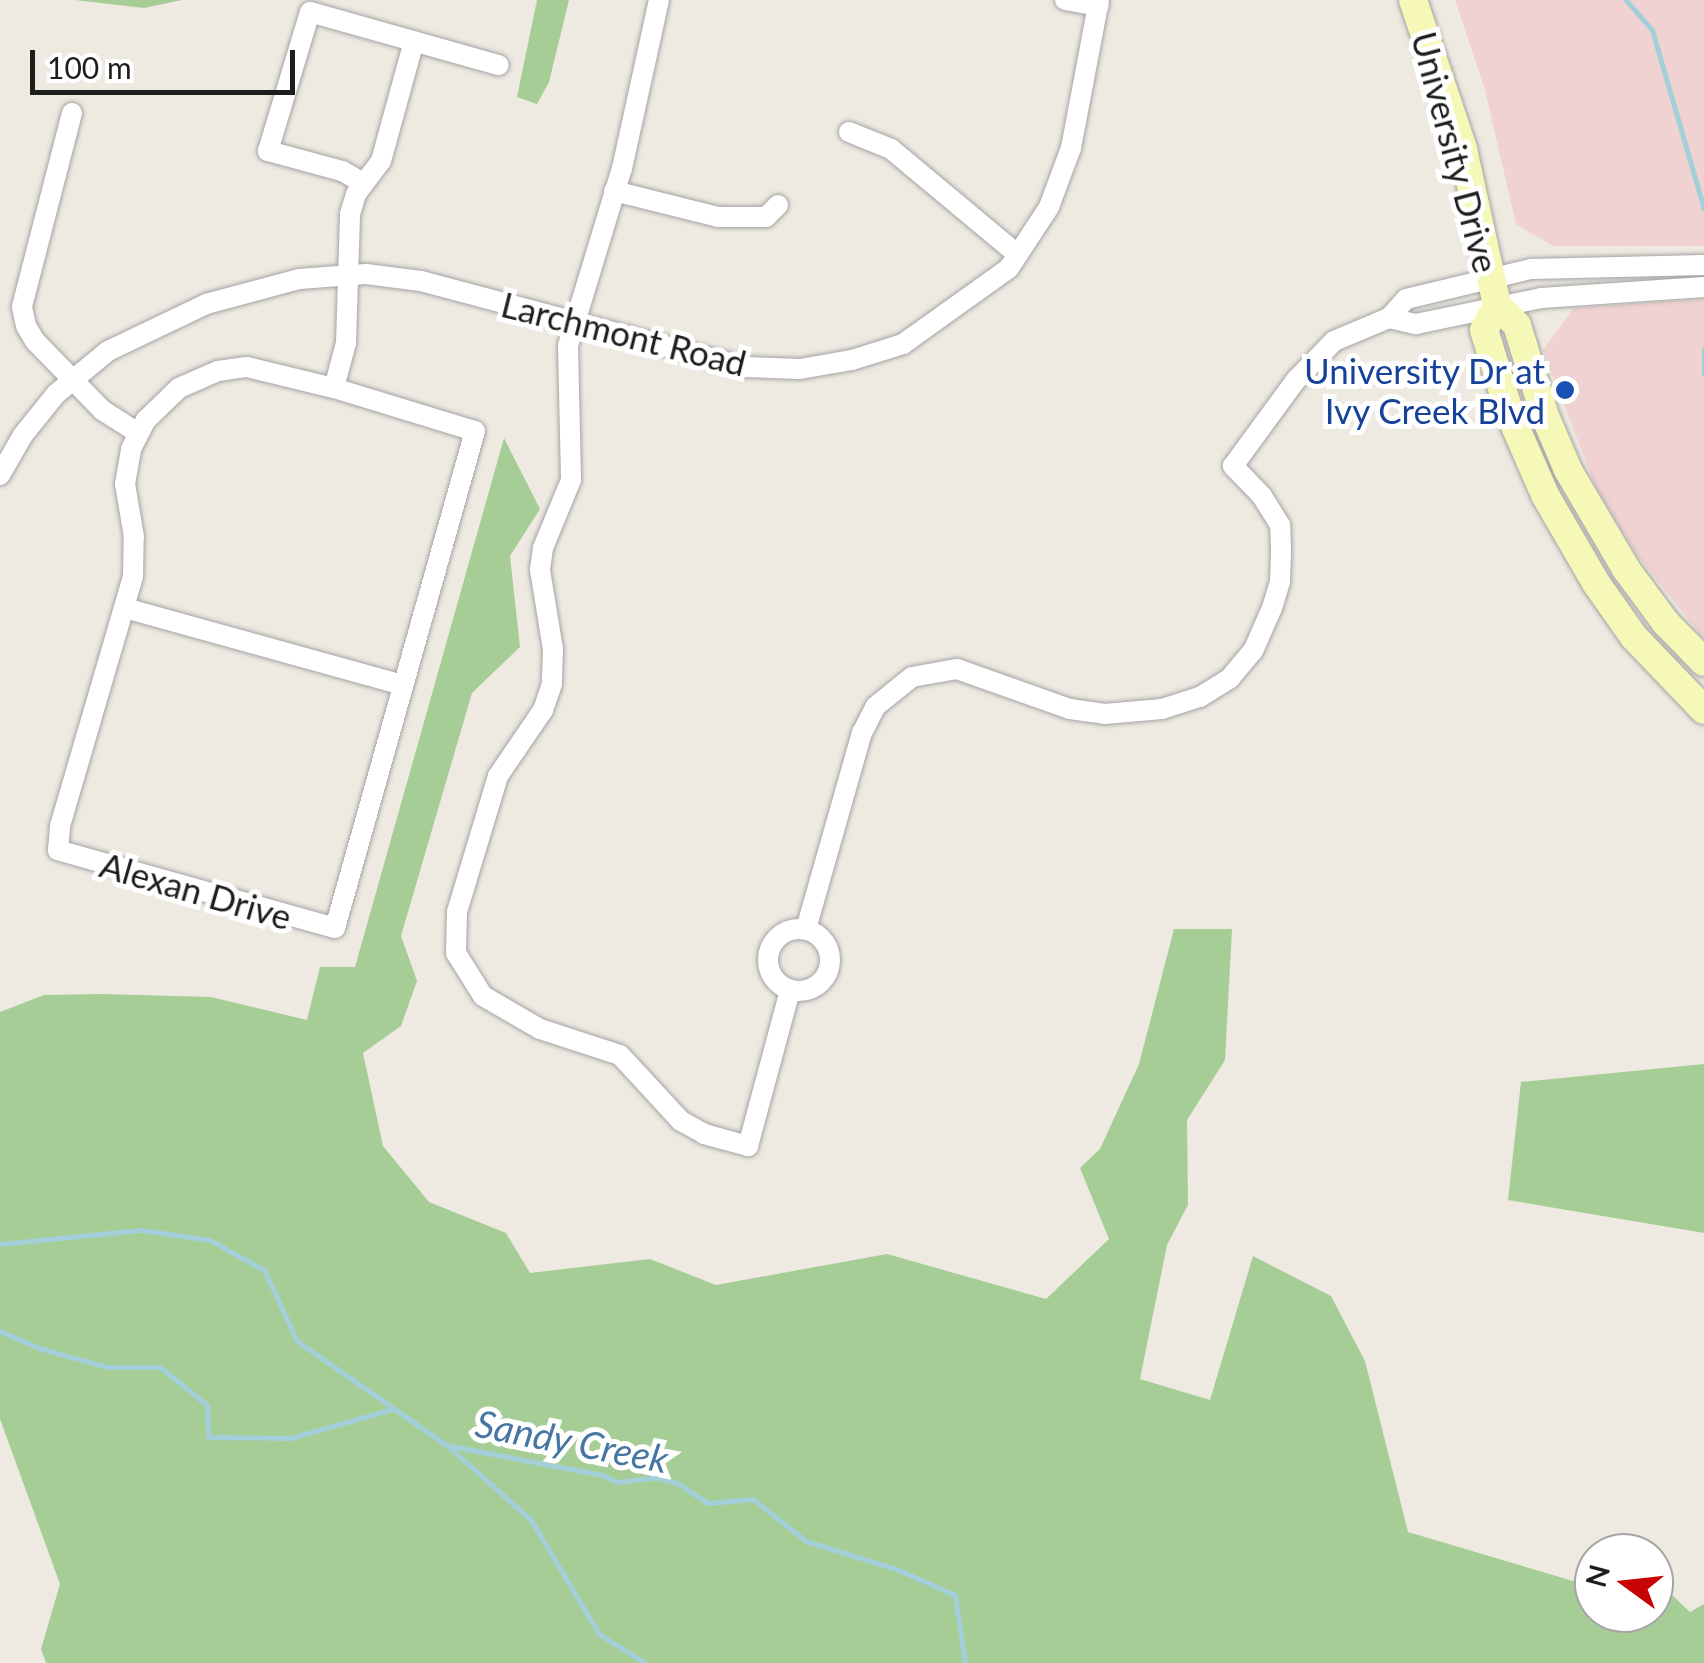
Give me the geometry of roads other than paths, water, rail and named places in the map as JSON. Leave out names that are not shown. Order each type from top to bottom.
[{"type":"main road","name":"University Drive","points":[[1413,0],[1447,94],[1494,291],[1518,326],[1545,416],[1598,527],[1666,623],[1704,662]]},
{"type":"main road","name":"University Drive","points":[[1494,291],[1484,330],[1511,417],[1545,495],[1596,583],[1634,637],[1704,710]]},
{"type":"street","points":[[659,0],[614,191],[574,323],[566,384],[571,480],[543,548],[540,570],[553,649],[552,684],[543,710],[498,776],[457,912],[456,953],[484,996],[540,1029],[620,1056],[681,1121],[704,1134],[748,1146],[790,990]]},
{"type":"street","points":[[1065,0],[1098,3]]},
{"type":"street","name":"Larchmont Road","points":[[0,474],[23,435],[74,378],[128,339],[206,304],[272,284],[345,274],[420,281],[744,367],[800,369],[852,360],[903,344],[990,286],[1018,255],[1062,177],[1098,3]]},
{"type":"street","points":[[364,183],[342,171],[268,151],[310,12],[500,64]]},
{"type":"street","points":[[334,388],[346,342],[345,274],[350,214],[364,183],[381,161],[414,40]]},
{"type":"street","points":[[72,113],[22,306],[35,342],[102,410],[138,434]]},
{"type":"street","points":[[849,132],[891,149],[1018,255]]},
{"type":"street","points":[[614,191],[718,217],[766,217],[778,206]]},
{"type":"street","points":[[806,929],[862,733],[876,706],[912,677],[957,669],[1070,708],[1106,714],[1162,709],[1200,697],[1230,678],[1253,651],[1272,608],[1280,581],[1281,549],[1280,525],[1262,496],[1233,466],[1314,359],[1349,332],[1389,318],[1416,324],[1540,267],[1704,265]]},
{"type":"street","points":[[1494,291],[1704,288]]},
{"type":"street","name":"Alexan Drive","points":[[247,367],[334,388],[476,431],[334,928],[58,850],[60,826],[125,608],[135,555],[125,484],[138,434],[166,398],[218,371],[247,367]]},
{"type":"street","points":[[125,608],[402,685]]},
{"type":"street","points":[[795,928],[806,929],[823,939],[830,968],[819,985],[790,990],[773,978],[768,958],[776,938],[795,928]]},
{"type":"waterway","points":[[1626,0],[1652,30],[1704,209]]},
{"type":"waterway","points":[[1704,349],[1704,374]]},
{"type":"waterway","name":"Sandy Creek","points":[[0,1244],[141,1230],[210,1240],[264,1270],[297,1341],[446,1445],[602,1475],[618,1482],[656,1477],[677,1483],[708,1503],[753,1499],[806,1541],[899,1570],[955,1595],[965,1663]]},
{"type":"waterway","name":"Sandy Creek","points":[[0,1331],[39,1348],[107,1367],[160,1367],[207,1405],[208,1437],[291,1438],[393,1409]]},
{"type":"waterway","points":[[449,1447],[531,1520],[599,1634],[645,1663]]},
{"type":"place","name":"University Dr at Ivy Creek Blvd","points":[[1565,390]]}]
